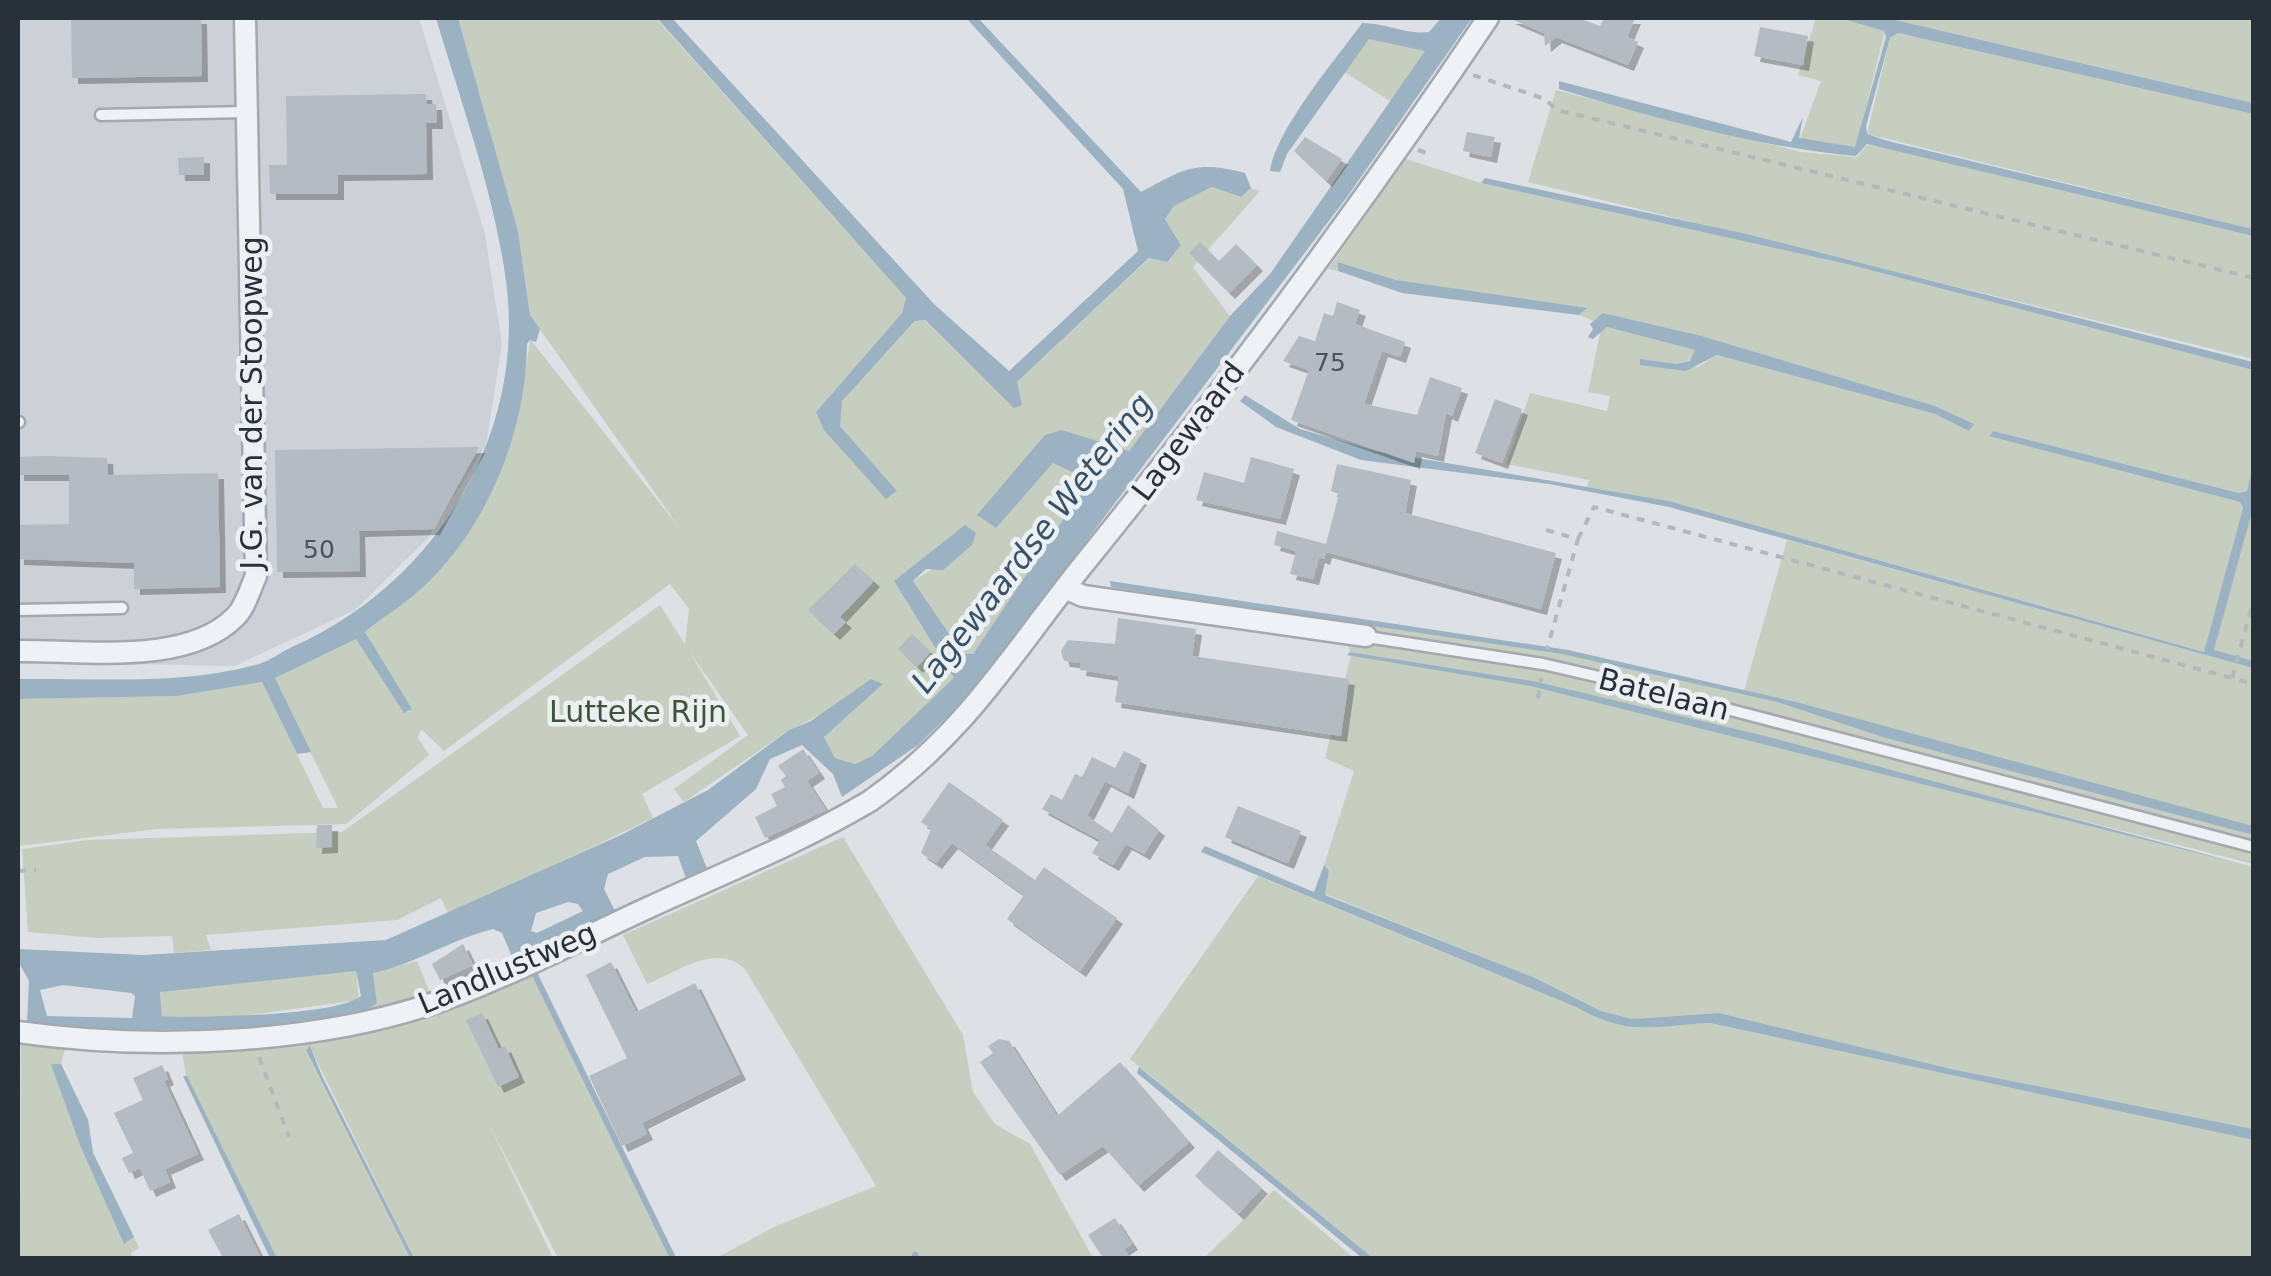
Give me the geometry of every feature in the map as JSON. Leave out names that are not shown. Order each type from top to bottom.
[{"type":"street","name":"J.G. van der Stoopweg","points":[[18,652],[176,649],[211,637],[239,615],[256,576],[246,18]]},
{"type":"street","name":"Lagewaard","points":[[853,811],[922,761],[965,720],[1065,588],[1176,452],[1488,18]]},
{"type":"street","name":"Batelaan","points":[[1065,588],[1083,596],[1366,636]]},
{"type":"street","name":"Landlustweg","points":[[18,1032],[119,1041],[252,1037],[358,1021],[457,995],[853,811]]},
{"type":"lane","points":[[101,115],[247,112]]},
{"type":"lane","points":[[18,610],[122,608]]},
{"type":"lane","name":"Batelaan","points":[[1366,636],[1593,676],[2254,847]]},
{"type":"path","points":[[1454,68],[1546,99],[1557,110],[2254,278]]},
{"type":"path","points":[[1550,642],[1578,540],[1594,507],[2254,684]]},
{"type":"path","points":[[1546,530],[1578,540]]},
{"type":"path","points":[[2232,678],[2254,599]]},
{"type":"path","points":[[1538,698],[1542,674]]},
{"type":"path","points":[[18,871],[36,870]]},
{"type":"path","points":[[252,1037],[289,1137]]},
{"type":"shaded area","points":[[18,18],[419,18],[485,234],[502,344],[486,445],[428,538],[355,610],[234,666],[18,662]]},
{"type":"green space","name":"Lutteke Rijn","points":[[458,18],[656,18],[906,298],[902,313],[816,412],[896,490],[840,426],[841,401],[916,321],[924,320],[1015,408],[1022,404],[1016,383],[1150,258],[1169,262],[1181,245],[1165,219],[1174,206],[1212,187],[1241,197],[1251,188],[1260,191],[1193,267],[1230,316],[1129,451],[1063,431],[996,527],[1053,463],[1086,479],[1082,491],[973,654],[963,654],[913,581],[972,545],[894,581],[955,679],[872,756],[855,764],[835,758],[824,737],[882,685],[789,730],[684,802],[674,789],[748,735],[689,651],[740,736],[642,794],[653,818],[449,915],[441,898],[397,920],[206,935],[211,950],[174,953],[172,936],[96,938],[28,932],[22,849],[88,840],[342,832],[660,605],[685,644],[689,609],[670,584],[444,751],[421,729],[418,738],[429,755],[346,824],[157,829],[20,846],[18,857],[18,699],[177,696],[262,682],[323,808],[338,808],[274,678],[356,638],[404,712],[410,712],[365,632],[422,588],[458,546],[527,362],[530,339],[681,530],[530,315],[518,231]]},
{"type":"green space","points":[[1816,18],[1840,18],[1885,31],[1856,147],[1800,139],[1821,81],[1798,75]]},
{"type":"green space","points":[[1883,18],[2253,18],[2253,103],[1891,19]]},
{"type":"green space","points":[[1370,33],[1426,50],[1391,102],[1343,71]]},
{"type":"green space","points":[[1898,33],[2253,114],[2253,229],[1867,134],[1890,38]]},
{"type":"green space","points":[[1556,90],[1801,152],[1857,157],[1867,145],[1924,155],[2253,236],[2253,359],[1528,182]]},
{"type":"green space","points":[[1406,159],[1481,183],[1851,265],[2253,370],[2254,466],[2247,491],[2239,493],[1993,431],[1989,435],[2240,502],[2243,508],[2205,652],[1669,501],[1587,487],[1589,480],[1506,464],[1530,393],[1607,411],[1610,396],[1588,392],[1600,333],[1607,327],[1695,350],[1691,360],[1678,364],[1640,359],[1698,367],[1717,355],[1935,414],[1968,430],[1973,424],[1935,406],[1702,336],[1603,313],[1594,321],[1579,315],[1586,309],[1396,280],[1339,262],[1338,271],[1328,269]]},
{"type":"green space","points":[[2250,507],[2253,508],[2253,661],[2214,651]]},
{"type":"green space","points":[[1787,540],[2253,668],[2253,826],[1744,691]]},
{"type":"green space","points":[[1339,620],[1560,654],[1777,702],[1882,737],[2253,835],[2253,864],[1533,681],[1350,652]]},
{"type":"green space","points":[[1351,655],[1530,686],[2253,867],[2253,1129],[1956,1070],[1719,1013],[1632,1019],[1601,1011],[1533,977],[1325,894],[1329,871],[1324,865],[1354,771],[1325,758]]},
{"type":"green space","points":[[843,837],[963,1035],[973,1092],[995,1124],[1030,1144],[1093,1258],[716,1258],[776,1226],[876,1186],[745,969],[734,961],[710,958],[647,984],[623,935]]},
{"type":"green space","points":[[1258,876],[1611,1023],[1641,1027],[1710,1023],[2253,1140],[2253,1258],[1373,1258],[1130,1059]]},
{"type":"green space","points":[[417,961],[432,998],[340,1020],[200,1035],[132,1032],[252,1027],[342,1013],[377,1003],[373,973]]},
{"type":"green space","points":[[356,971],[359,1000],[235,1017],[162,1016],[160,992],[166,990]]},
{"type":"green space","points":[[535,975],[676,1258],[558,1258],[487,1120],[553,1258],[414,1258],[310,1047],[306,1050],[410,1258],[277,1258],[186,1076],[182,1051],[362,1029],[449,1007]]},
{"type":"green space","points":[[27,1022],[63,1028],[81,1029],[29,1027]]},
{"type":"green space","points":[[21,1040],[67,1042],[61,1064],[88,1120],[93,1153],[139,1248],[131,1253],[132,1258],[20,1258]]},
{"type":"green space","points":[[1274,1190],[1354,1258],[1204,1258]]},
{"type":"water","points":[[436,18],[458,18],[518,231],[530,315],[540,329],[536,342],[530,340],[527,344],[519,411],[498,477],[483,508],[444,565],[414,595],[365,632],[412,709],[404,713],[356,639],[275,678],[311,752],[297,754],[262,682],[177,696],[18,699],[18,679],[169,678],[230,671],[267,661],[343,620],[388,586],[427,545],[460,499],[485,449],[501,395],[509,339],[501,248]]},
{"type":"water","points":[[657,18],[672,18],[934,304],[1009,371],[1138,251],[1123,189],[966,18],[978,18],[1141,192],[1180,172],[1201,167],[1245,173],[1251,188],[1241,197],[1212,187],[1174,206],[1165,219],[1181,245],[1168,262],[1149,258],[1017,382],[1022,405],[1014,408],[925,320],[915,321],[842,401],[840,426],[897,491],[886,499],[824,430],[816,412],[902,313],[906,298]]},
{"type":"water","points":[[1441,18],[1472,18],[1347,197],[971,693],[918,745],[842,797],[833,774],[802,745],[770,759],[756,789],[696,841],[710,876],[688,884],[678,856],[645,857],[608,874],[604,889],[617,915],[513,959],[502,933],[493,929],[462,939],[373,973],[377,1003],[354,1013],[315,1021],[209,1029],[99,1029],[27,1022],[29,981],[18,961],[18,949],[144,955],[386,940],[623,834],[708,790],[789,730],[811,721],[871,679],[883,684],[824,737],[835,758],[855,764],[872,756],[954,678],[894,581],[965,525],[976,533],[972,545],[943,570],[926,569],[913,581],[963,654],[973,654],[1082,491],[1086,479],[1053,463],[996,528],[977,515],[1045,435],[1062,430],[1129,451],[1230,316],[1270,274],[1425,51],[1369,39],[1287,154],[1280,172],[1270,171],[1284,134],[1309,94],[1362,23],[1429,32]],"holes":[[[568,902],[578,904],[583,911],[537,933],[531,931],[536,913]],[[356,971],[361,996],[347,1003],[297,1012],[180,1017],[162,1016],[160,992]],[[63,985],[131,993],[135,996],[132,1018],[47,1016],[40,990]]]},
{"type":"water","points":[[1840,18],[1891,19],[2253,103],[2253,114],[1898,33],[1890,38],[1866,126],[1867,134],[1888,141],[2253,229],[2253,236],[1867,144],[1856,156],[1818,152],[1669,121],[1559,89],[1559,81],[1791,142],[1803,117],[1799,138],[1855,147],[1886,37],[1884,31]]},
{"type":"water","points":[[1485,178],[1742,233],[2253,362],[2253,370],[1851,265],[1481,183]]},
{"type":"water","points":[[1338,262],[1396,280],[1587,308],[1579,315],[1402,293],[1338,271]]},
{"type":"water","points":[[1603,313],[1702,336],[1935,406],[1974,424],[1969,431],[1935,414],[1717,355],[1686,371],[1640,365],[1640,359],[1677,364],[1690,361],[1695,350],[1607,327],[1593,339],[1588,337],[1593,329],[1590,324]]},
{"type":"water","points":[[1245,395],[1300,429],[1376,451],[1669,501],[2204,652],[2243,508],[2240,502],[1989,436],[1993,431],[2239,493],[2247,491],[2253,466],[2253,508],[2214,650],[2253,661],[2253,668],[1669,507],[1549,484],[1361,460],[1276,427],[1240,401]]},
{"type":"water","points":[[1110,581],[1568,650],[1796,702],[2253,826],[2253,835],[1882,737],[1777,702],[1561,654],[1111,587]]},
{"type":"water","points":[[1350,652],[1533,681],[1765,736],[2253,867],[1530,686],[1347,655]]},
{"type":"water","points":[[1205,846],[1314,892],[1324,865],[1329,871],[1325,895],[1533,977],[1601,1011],[1632,1019],[1719,1013],[1956,1070],[2253,1129],[2253,1140],[1710,1023],[1641,1027],[1611,1023],[1201,852]]},
{"type":"water","points":[[310,1046],[414,1258],[410,1258],[306,1050]]},
{"type":"water","points":[[51,1064],[61,1064],[88,1120],[93,1153],[134,1237],[124,1244],[80,1145]]},
{"type":"water","points":[[1139,1067],[1373,1258],[1362,1258],[1137,1073]]},
{"type":"water","points":[[183,1076],[187,1076],[277,1258],[270,1258]]},
{"type":"building","points":[[71,18],[201,18],[202,76],[72,78]]},
{"type":"building","points":[[1509,18],[1578,18],[1600,26],[1604,18],[1635,18],[1627,37],[1638,42],[1628,65],[1556,37],[1545,46],[1544,33]]},
{"type":"building","points":[[1760,27],[1808,36],[1803,65],[1754,56]]},
{"type":"building","points":[[426,94],[427,104],[436,104],[437,123],[426,123],[427,174],[338,175],[338,194],[270,194],[269,165],[287,165],[286,96]]},
{"type":"building","points":[[1467,132],[1495,137],[1491,157],[1463,151]]},
{"type":"building","points":[[1305,137],[1342,159],[1326,181],[1294,151]]},
{"type":"building","points":[[204,157],[204,175],[179,175],[178,158]]},
{"type":"building","points":[[1200,242],[1219,261],[1236,244],[1257,265],[1229,293],[1189,253]]},
{"type":"building","points":[[1337,302],[1360,310],[1355,324],[1405,342],[1400,357],[1382,351],[1364,404],[1417,415],[1430,377],[1462,388],[1452,416],[1446,413],[1438,456],[1416,451],[1414,463],[1291,420],[1309,370],[1283,361],[1299,336],[1315,341],[1324,313],[1333,316]]},
{"type":"building","points":[[1495,399],[1522,409],[1502,463],[1475,453]]},
{"type":"building","points":[[479,447],[434,529],[359,531],[360,571],[277,572],[275,450]]},
{"type":"building","points":[[18,457],[107,458],[108,475],[218,473],[220,587],[134,589],[134,563],[18,559],[18,525],[69,524],[69,475],[18,475]]},
{"type":"building","points":[[1251,457],[1294,469],[1280,519],[1196,500],[1204,472],[1244,483]]},
{"type":"building","points":[[1337,464],[1411,480],[1405,513],[1556,553],[1541,609],[1326,552],[1324,559],[1319,557],[1313,579],[1290,574],[1296,551],[1274,545],[1277,531],[1326,544],[1339,494],[1331,491]]},
{"type":"building","points":[[855,564],[874,581],[840,617],[846,622],[834,634],[808,610]]},
{"type":"building","points":[[1118,618],[1196,629],[1192,656],[1349,679],[1341,736],[1115,702],[1119,676],[1080,670],[1081,663],[1064,661],[1061,651],[1068,640],[1115,644]]},
{"type":"building","points":[[912,634],[931,652],[917,667],[898,649]]},
{"type":"building","points":[[803,749],[819,773],[807,781],[826,810],[765,838],[755,817],[777,806],[771,794],[785,787],[781,780],[786,776],[778,766]]},
{"type":"building","points":[[1124,751],[1141,759],[1128,793],[1105,781],[1087,816],[1112,833],[1128,805],[1159,830],[1144,854],[1126,844],[1113,865],[1092,853],[1100,840],[1042,809],[1051,794],[1062,800],[1075,774],[1082,777],[1092,757],[1115,768]]},
{"type":"building","points":[[949,782],[1003,820],[985,845],[1035,880],[1044,867],[1117,918],[1080,971],[1007,919],[1024,895],[952,843],[936,863],[921,853],[931,829],[921,822]]},
{"type":"building","points":[[1238,806],[1301,831],[1288,863],[1225,837]]},
{"type":"building","points":[[317,825],[332,825],[332,847],[316,848]]},
{"type":"building","points":[[463,944],[473,965],[440,980],[432,964]]},
{"type":"building","points":[[611,962],[636,1012],[695,983],[740,1074],[642,1123],[647,1134],[622,1146],[589,1076],[627,1058],[586,975]]},
{"type":"building","points":[[482,1013],[499,1049],[505,1046],[519,1077],[498,1087],[466,1020]]},
{"type":"building","points":[[999,1039],[1009,1041],[1057,1116],[1120,1062],[1189,1142],[1138,1186],[1103,1146],[1060,1175],[980,1062],[993,1053],[988,1046]]},
{"type":"building","points":[[162,1065],[168,1079],[164,1081],[198,1154],[165,1169],[170,1182],[150,1191],[140,1168],[129,1173],[122,1158],[133,1153],[114,1113],[143,1100],[133,1078]]},
{"type":"building","points":[[1218,1150],[1262,1188],[1238,1214],[1195,1176]]},
{"type":"building","points":[[239,1214],[261,1258],[223,1258],[208,1230]]},
{"type":"building","points":[[1115,1218],[1132,1244],[1124,1249],[1131,1258],[1103,1258],[1088,1235]]},
{"type":"waterway","points":[[535,975],[673,1258]]},
{"type":"water label","name":"Lagewaardse Wetering","points":[[1032,543]]}]
